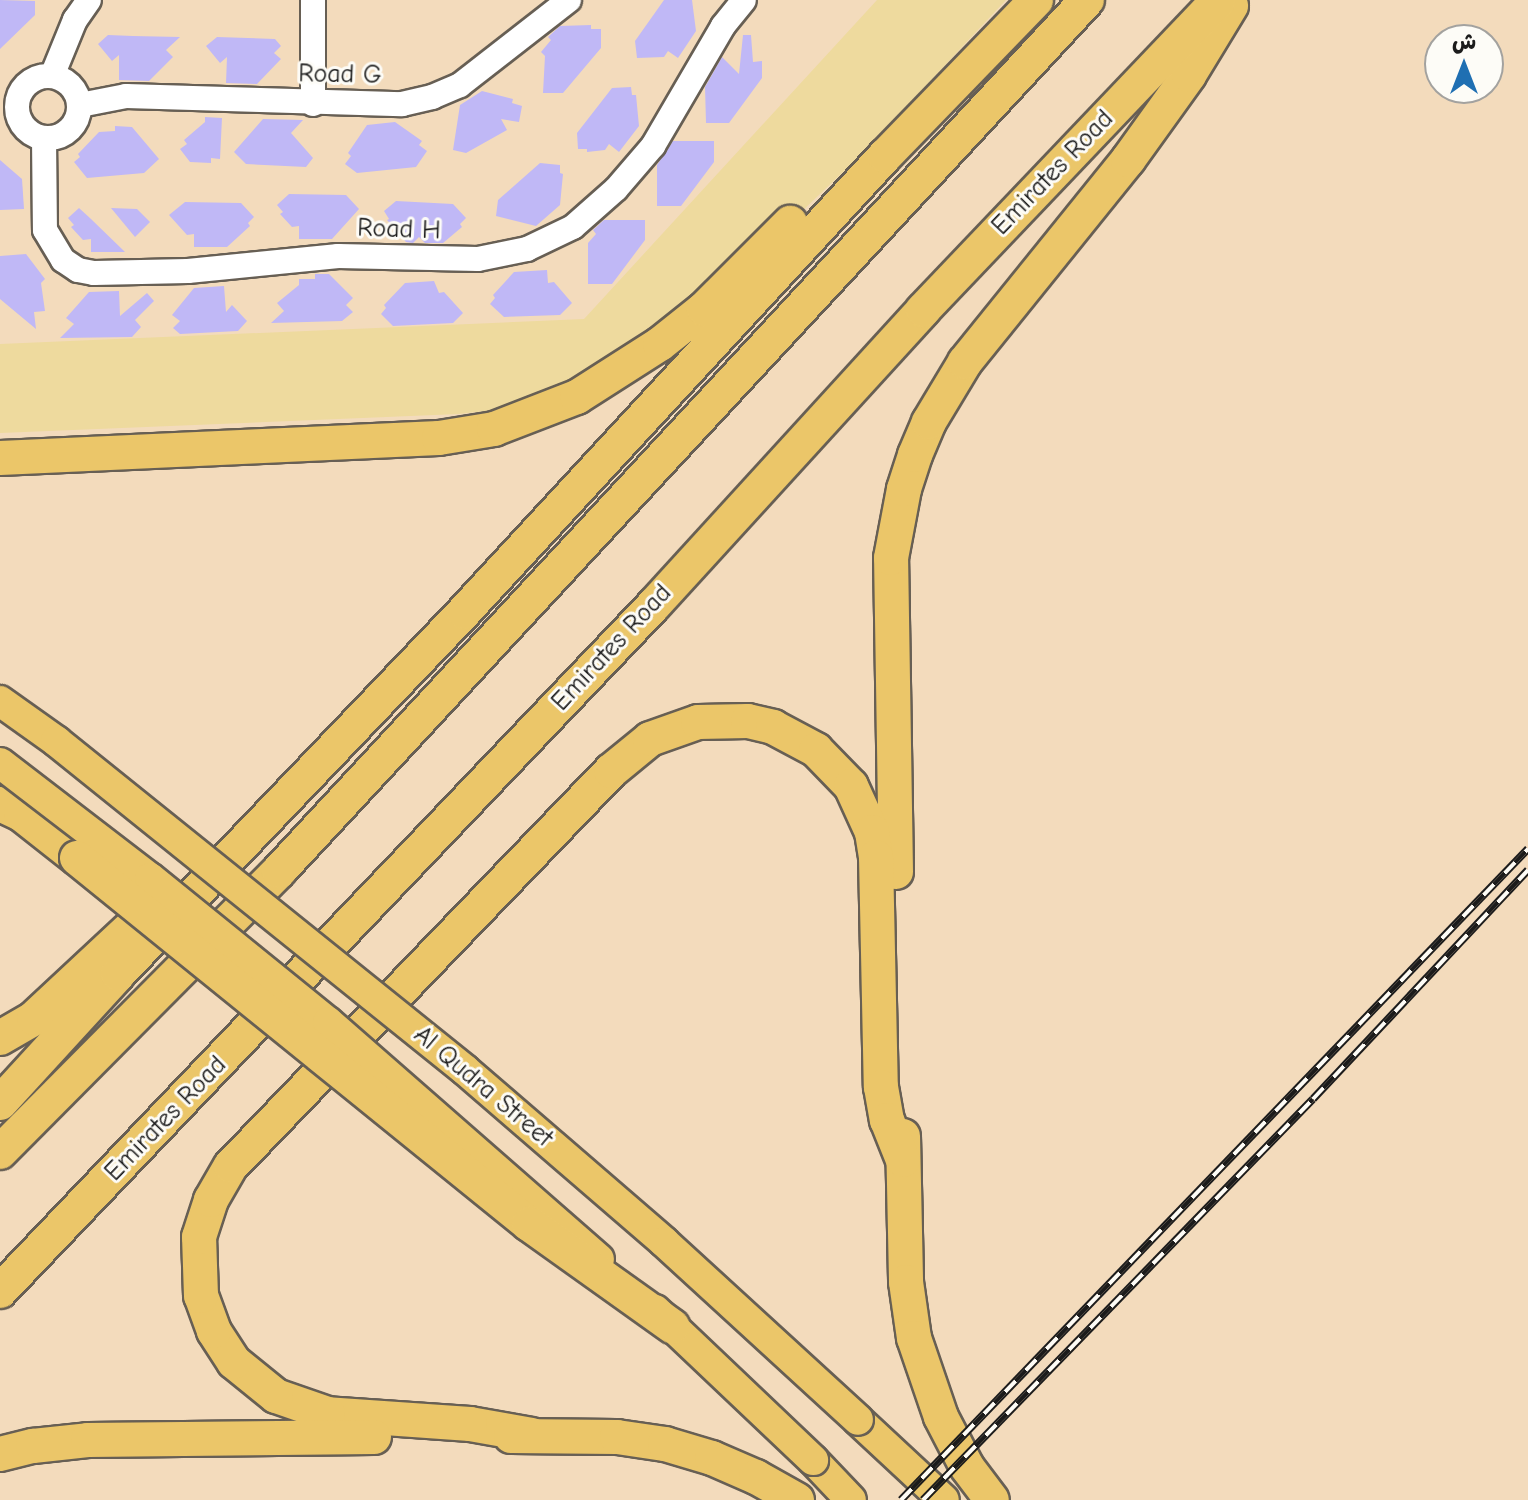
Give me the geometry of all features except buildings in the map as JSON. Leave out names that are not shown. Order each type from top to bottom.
[{"type":"highway","points":[[0,458],[439,438],[494,429],[550,409],[621,371],[704,309],[1009,0]]},
{"type":"highway","points":[[0,1103],[118,974],[464,612],[727,324],[1036,0]]},
{"type":"highway","points":[[0,1152],[289,859],[1087,0]]},
{"type":"highway","name":"Emirates Road","points":[[0,1291],[621,639],[923,310],[1218,0]]},
{"type":"highway","points":[[992,1500],[953,1443],[921,1365],[906,1282],[889,593],[893,546],[904,489],[929,422],[965,362],[1128,160],[1189,75],[1235,0]]},
{"type":"highway","points":[[0,1038],[34,1018],[231,833],[401,654],[464,612]]},
{"type":"highway","points":[[532,1435],[470,1424],[328,1414],[276,1396],[240,1368],[214,1331],[198,1276],[199,1237],[211,1200],[231,1166],[611,771],[650,739],[698,722],[748,721],[773,727],[816,750],[851,786],[872,832],[876,857],[881,1087],[887,1120],[903,1160]]},
{"type":"highway","points":[[0,804],[21,814],[77,858],[529,1224],[672,1326]]},
{"type":"highway","points":[[0,1454],[88,1440],[532,1435],[617,1437],[665,1444],[712,1458],[756,1477],[797,1500]]},
{"type":"main road","name":"Al Qudra Street","points":[[0,701],[56,741],[465,1070],[664,1242],[944,1500]]},
{"type":"main road","name":"Al Qudra Street","points":[[0,763],[161,887],[328,1022],[503,1172],[672,1326],[851,1500]]},
{"type":"street","points":[[52,76],[70,32],[89,0]]},
{"type":"street","points":[[313,0],[313,104]]},
{"type":"street","name":"Road G","points":[[80,105],[126,96],[313,104],[402,104],[432,97],[486,68],[569,0]]},
{"type":"street","name":"Road H","points":[[44,138],[45,230],[63,260],[78,270],[113,274],[188,271],[338,256],[478,259],[527,249],[573,227],[616,189],[653,146],[723,26],[744,0]]},
{"type":"street","points":[[52,76],[71,86],[80,105],[78,118],[70,130],[58,137],[44,138],[33,134],[9,117],[29,83],[52,76]]},
{"type":"sand","points":[[877,0],[1006,0],[861,155],[676,331],[522,407],[459,414],[0,433],[0,344],[584,319]]},
{"type":"railway","points":[[901,1500],[1528,849]]},
{"type":"railway","points":[[923,1500],[1313,1099],[1528,870]]}]
